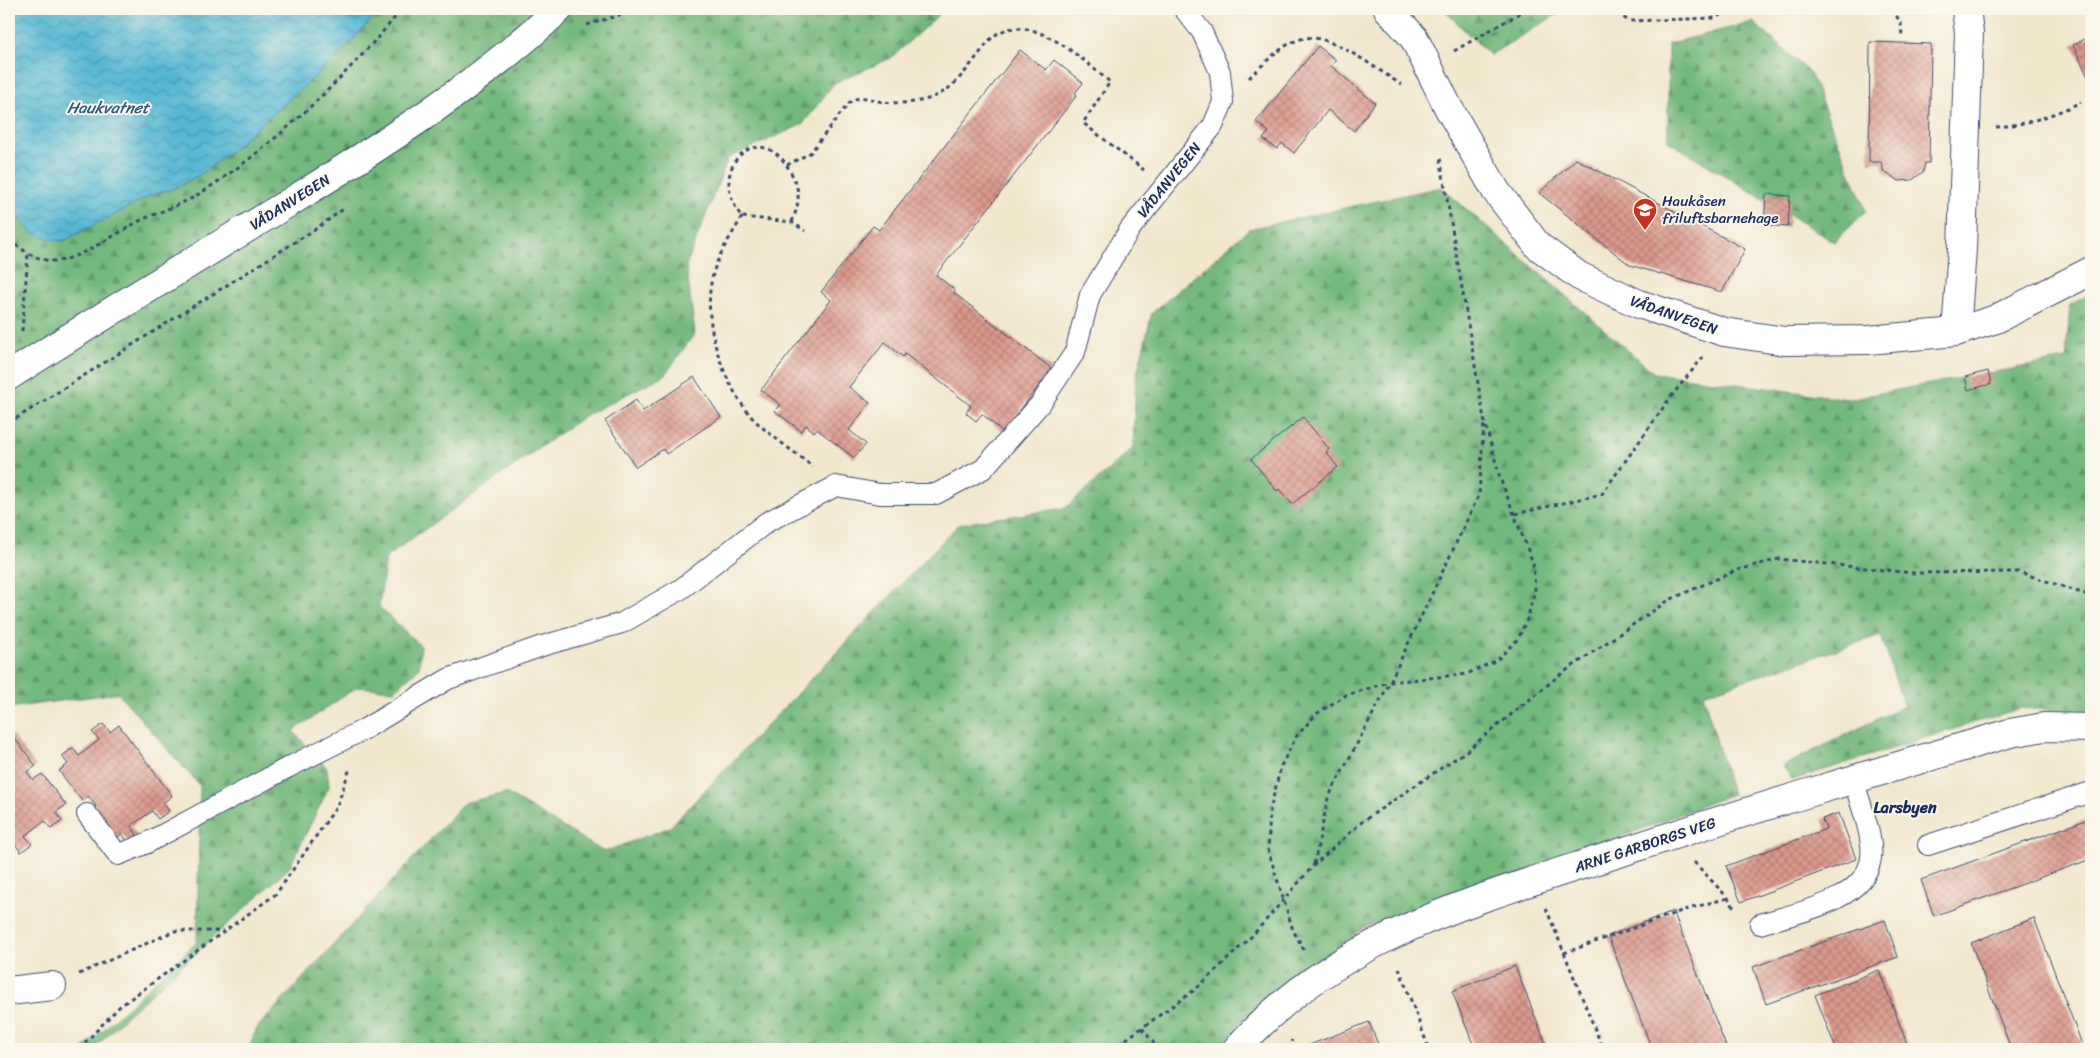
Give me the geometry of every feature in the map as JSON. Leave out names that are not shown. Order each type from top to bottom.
[{"type":"street","name":"VÅDANVEGEN","points":[[9,376],[370,152],[454,94],[537,29],[558,9]]},
{"type":"street","name":"VÅDANVEGEN","points":[[1388,9],[1414,38],[1429,65],[1448,107],[1496,191],[1538,246],[1579,276],[1630,300],[1724,332],[1785,341],[1868,340],[1956,332],[1996,319],[2091,271]]},
{"type":"street","points":[[1956,332],[1962,248],[1969,32],[1966,9]]},
{"type":"street","name":"ARNE GARBORGS VEG","points":[[1237,1049],[1264,1021],[1318,977],[1362,949],[1387,936],[1456,907],[1669,836],[2010,733],[2044,727],[2091,728]]},
{"type":"street","points":[[9,992],[52,986]]},
{"type":"lane","name":"VÅDANVEGEN","points":[[836,486],[880,494],[936,494],[983,469],[1041,403],[1076,352],[1090,295],[1130,229],[1213,126],[1223,102],[1220,72],[1202,32],[1184,9]]},
{"type":"lane","points":[[86,814],[118,856],[147,843],[287,768],[363,730],[448,679],[542,646],[622,623],[681,589],[767,522],[836,486]]},
{"type":"lane","points":[[1760,924],[1837,900],[1857,886],[1871,858],[1869,841],[1853,779]]},
{"type":"lane","points":[[1928,845],[2091,792]]},
{"type":"path","points":[[9,240],[28,254],[44,261],[59,261],[88,250],[137,222],[192,198],[234,171],[332,86],[375,42],[402,9]]},
{"type":"path","points":[[1429,65],[1527,9]]},
{"type":"path","points":[[1610,9],[1629,21],[1716,18],[1728,9]]},
{"type":"path","points":[[1892,9],[1902,23],[1902,36]]},
{"type":"path","points":[[788,165],[810,153],[856,97],[867,97],[884,102],[912,102],[934,97],[954,86],[994,35],[1011,28],[1031,29],[1057,40],[1110,82],[1084,124],[1164,186]]},
{"type":"path","points":[[1223,102],[1279,50],[1305,38],[1324,41],[1346,49],[1403,86]]},
{"type":"path","points":[[1965,129],[2018,126],[2060,112],[2081,102]]},
{"type":"path","points":[[1318,977],[1293,930],[1268,850],[1270,810],[1281,766],[1296,737],[1316,714],[1346,695],[1390,682],[1467,674],[1497,660],[1518,639],[1528,617],[1534,589],[1533,563],[1500,478],[1484,419],[1440,165],[1439,132],[1448,107]]},
{"type":"path","points":[[792,222],[799,203],[797,183],[781,155],[772,149],[753,148],[738,155],[731,169],[729,186],[732,204],[742,217],[792,222],[805,231]]},
{"type":"path","points":[[742,217],[720,254],[712,275],[709,305],[714,339],[729,381],[750,415],[836,486]]},
{"type":"path","points":[[22,335],[28,254]]},
{"type":"path","points":[[1515,514],[1602,494],[1670,398],[1724,332]]},
{"type":"path","points":[[1314,865],[1328,798],[1390,682],[1479,494],[1484,419]]},
{"type":"path","points":[[1104,1049],[1118,1045],[1196,989],[1252,936],[1314,865],[1363,821],[1465,752],[1561,674],[1669,600],[1738,570],[1779,559],[1914,573],[2019,572],[2091,596]]},
{"type":"path","points":[[79,1049],[119,1007],[276,894],[337,806],[363,730]]},
{"type":"path","points":[[1669,836],[1728,898],[1743,921],[1760,924]]},
{"type":"path","points":[[1535,881],[1603,1049]]},
{"type":"path","points":[[1564,953],[1684,910],[1728,898]]},
{"type":"path","points":[[52,986],[174,931],[224,931]]},
{"type":"path","points":[[1387,936],[1429,1049]]},
{"type":"path","points":[[1142,1028],[1158,1049]]},
{"type":"green space","points":[[380,9],[945,9],[891,58],[834,83],[803,124],[728,158],[686,266],[695,333],[665,375],[584,416],[386,557],[379,607],[421,646],[419,668],[395,690],[357,687],[293,731],[327,768],[329,787],[289,868],[120,1022],[94,1049],[83,1049],[197,942],[200,786],[118,693],[9,708],[9,194],[14,213],[64,241],[154,194],[187,182],[231,151],[314,78],[355,38]]},
{"type":"green space","points":[[1443,9],[1564,9],[1564,10],[1490,55]]},
{"type":"green space","points":[[1753,22],[1810,73],[1866,211],[1834,242],[1668,141],[1668,44]]},
{"type":"green space","points":[[1441,187],[1654,373],[1848,399],[2066,359],[2070,305],[2091,294],[2091,713],[2021,708],[1792,780],[1783,766],[1904,706],[1881,635],[1703,694],[1732,794],[1572,856],[1364,927],[1236,1025],[1243,1049],[248,1049],[257,1028],[464,803],[506,793],[604,852],[670,827],[959,524],[1066,508],[1133,448],[1136,378],[1152,313],[1249,229]]},
{"type":"water","name":"Haukvatnet","points":[[9,9],[380,9],[328,65],[217,162],[187,182],[154,194],[64,241],[43,237],[27,228],[16,214],[9,194]]},
{"type":"building","points":[[1639,9],[1639,11],[1626,10]]},
{"type":"building","points":[[2091,36],[2091,83],[2073,45]]},
{"type":"building","points":[[1870,42],[1931,44],[1929,163],[1925,163],[1923,172],[1912,180],[1899,181],[1884,172],[1881,162],[1869,162]]},
{"type":"building","points":[[1318,46],[1336,60],[1331,66],[1375,103],[1354,131],[1328,110],[1294,153],[1282,143],[1277,149],[1263,139],[1269,132],[1256,122]]},
{"type":"building","points":[[1020,50],[1046,70],[1054,60],[1083,83],[1075,93],[1077,95],[936,275],[955,290],[954,293],[1052,369],[1003,432],[982,414],[976,421],[966,413],[971,406],[905,354],[903,357],[885,342],[849,387],[870,403],[849,430],[866,444],[854,458],[817,429],[814,432],[806,425],[801,431],[775,411],[781,405],[761,390],[831,300],[821,292],[873,226],[879,230]]},
{"type":"building","points":[[1576,159],[1745,249],[1722,292],[1630,265],[1539,193]]},
{"type":"building","points":[[1766,194],[1790,196],[1788,227],[1764,225]]},
{"type":"building","points":[[1988,371],[1991,384],[1968,390],[1965,377]]},
{"type":"building","points":[[694,377],[721,417],[666,454],[663,449],[636,467],[605,421],[636,400],[643,411]]},
{"type":"building","points":[[1303,417],[1329,449],[1326,452],[1338,467],[1292,504],[1279,489],[1277,491],[1251,459]]},
{"type":"building","points":[[103,724],[110,732],[119,725],[172,796],[163,803],[169,811],[158,819],[152,811],[131,826],[137,835],[128,842],[122,834],[112,841],[89,811],[96,806],[88,796],[82,801],[59,771],[68,764],[62,756],[73,748],[79,756],[99,740],[92,732]]},
{"type":"building","points":[[12,735],[36,766],[27,772],[33,780],[42,774],[66,805],[56,812],[62,821],[51,829],[45,821],[25,836],[32,844],[21,852],[15,844],[9,849],[9,737]]},
{"type":"building","points":[[1839,813],[1856,859],[1741,902],[1726,866],[1826,829],[1822,819]]},
{"type":"building","points":[[2091,818],[2091,859],[1934,916],[1921,880]]},
{"type":"building","points":[[1673,911],[1727,1049],[1652,1049],[1608,936]]},
{"type":"building","points":[[2034,918],[2084,1049],[2011,1049],[1971,943]]},
{"type":"building","points":[[1885,920],[1898,957],[1766,1004],[1753,967]]},
{"type":"building","points":[[1515,966],[1548,1049],[1475,1049],[1452,991]]},
{"type":"building","points":[[1879,970],[1909,1049],[1836,1049],[1815,995]]},
{"type":"building","points":[[1369,1022],[1380,1049],[1299,1049]]},
{"type":"place","name":"Haukåsen friluftsbarnehage","points":[[1645,231]]},
{"type":"district","name":"Larsbyen","points":[[1905,807]]}]
